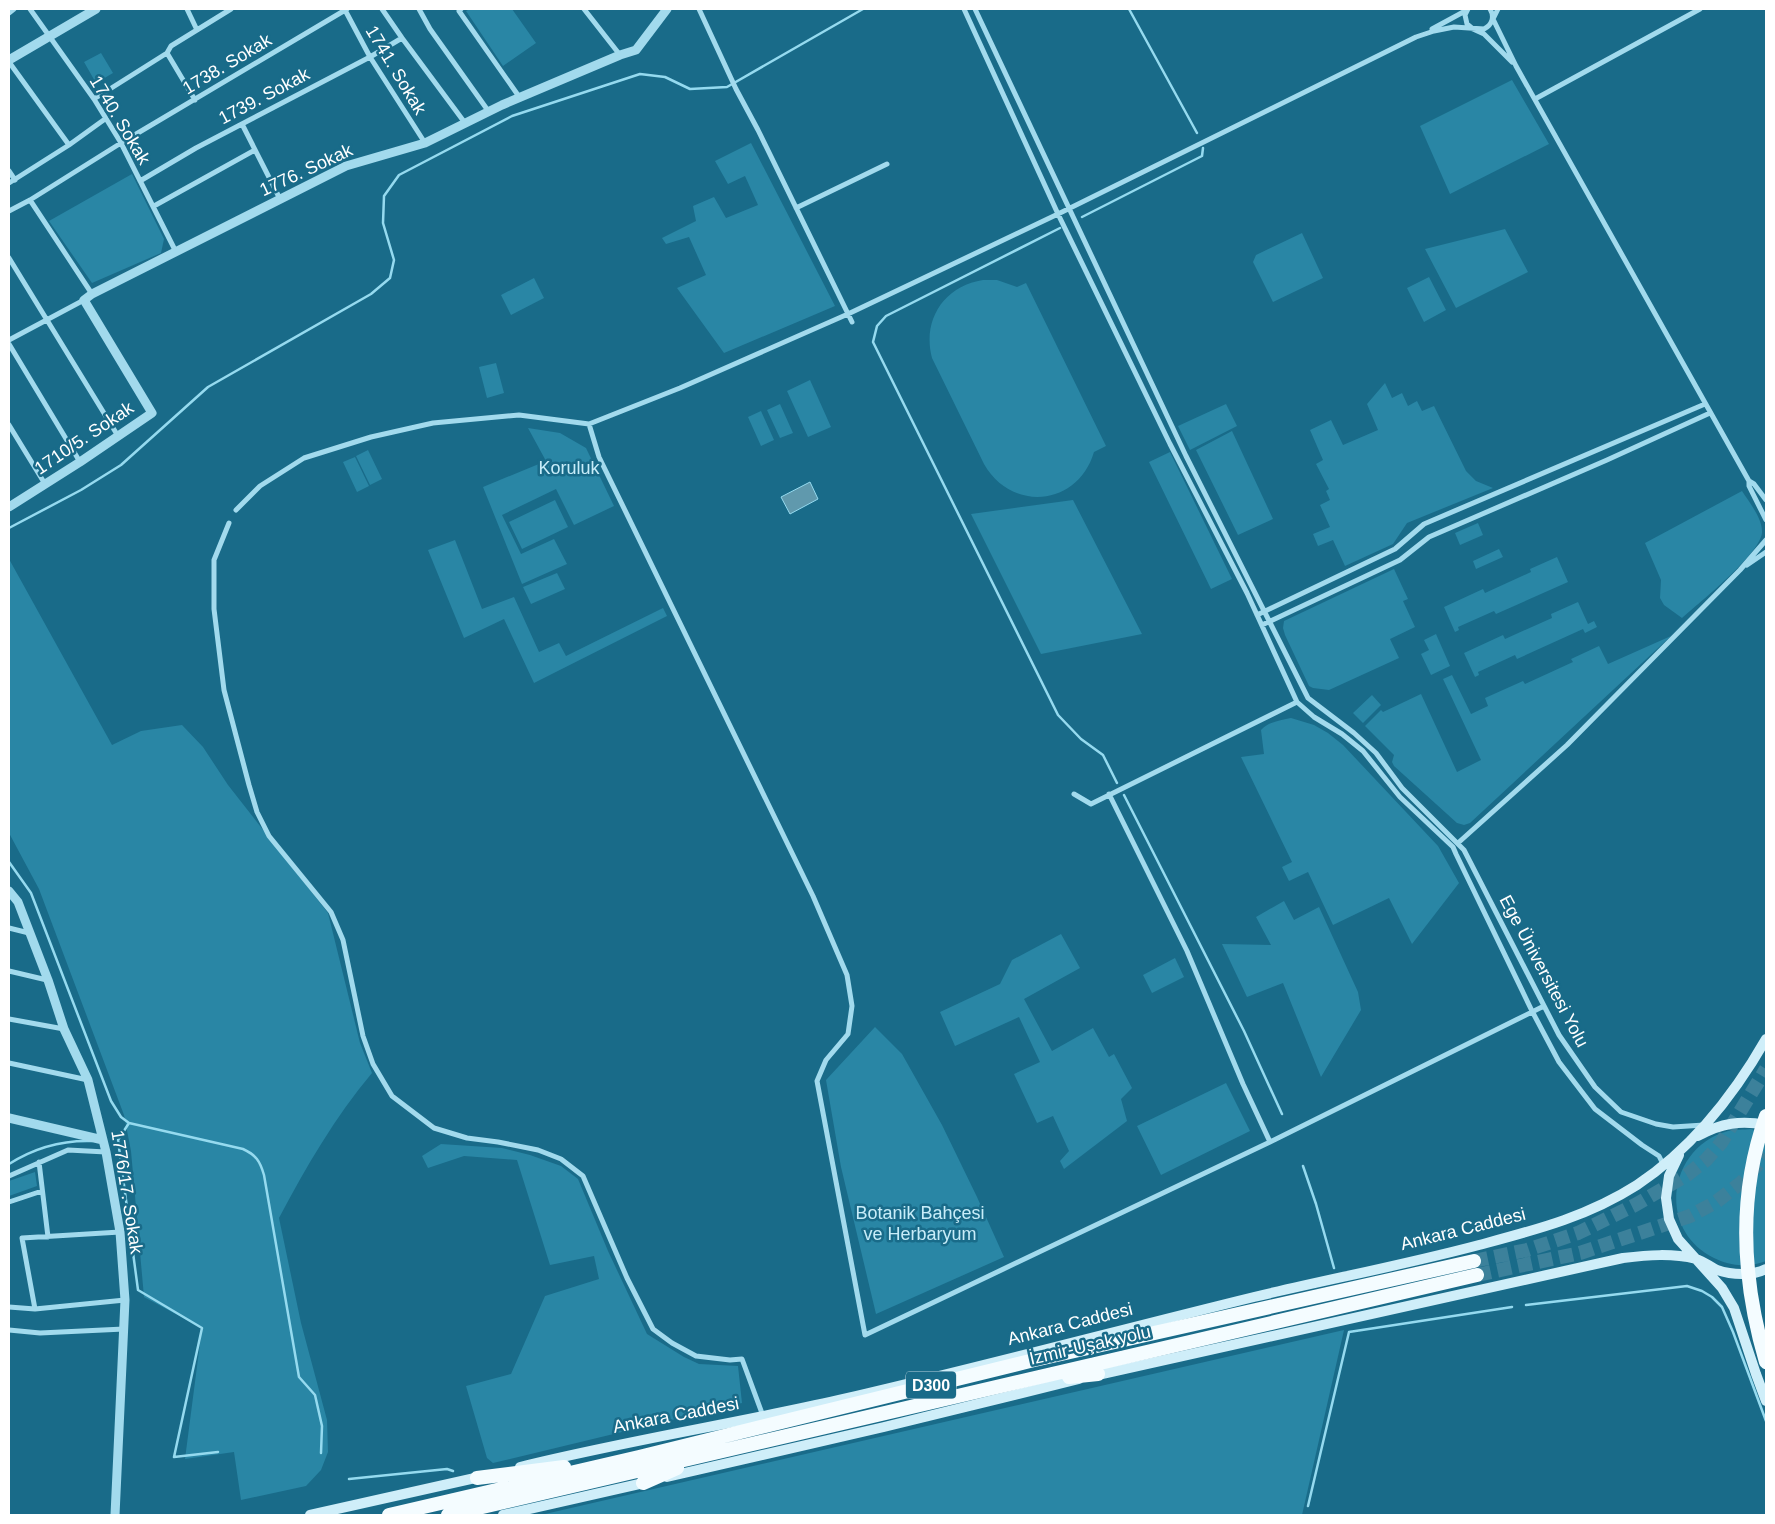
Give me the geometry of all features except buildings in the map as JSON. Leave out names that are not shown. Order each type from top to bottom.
[{"type":"highway","points":[[1766,1116],[1758,1138],[1750,1172],[1746,1204],[1746,1236],[1752,1300],[1758,1334],[1766,1362]]},
{"type":"highway","name":"Ankara Caddesi","points":[[389,1515],[639,1457],[1030,1361],[1474,1261]]},
{"type":"highway","name":"İzmir-Uşak yolu","points":[[712,1453],[1477,1275]]},
{"type":"highway","points":[[1030,1361],[1073,1342]]},
{"type":"highway","points":[[1020,1381],[1098,1374]]},
{"type":"highway","points":[[643,1483],[712,1453]]},
{"type":"highway","name":"D300","points":[[448,1515],[712,1453]]},
{"type":"highway","points":[[477,1478],[639,1457]]},
{"type":"main road","name":"Ankara Caddesi","points":[[310,1515],[570,1455],[763,1417],[843,1399],[1253,1298],[1430,1258],[1556,1224],[1636,1185],[1682,1150],[1752,1065],[1766,1039]]},
{"type":"main road","points":[[1766,1125],[1747,1122],[1730,1123],[1712,1128],[1696,1137],[1682,1150],[1669,1176],[1666,1198],[1669,1219],[1678,1239],[1722,1288],[1734,1308],[1766,1401]]},
{"type":"main road","points":[[503,1515],[884,1427],[1098,1374],[1623,1258],[1656,1254],[1698,1260],[1717,1270],[1739,1274],[1766,1270]]},
{"type":"street","points":[[9,13],[14,9]]},
{"type":"street","name":"1740. Sokak","points":[[30,9],[94,99],[121,143],[176,252]]},
{"type":"street","points":[[69,145],[9,61],[96,9]]},
{"type":"street","points":[[187,9],[197,30]]},
{"type":"street","points":[[94,99],[167,53],[171,46],[230,9]]},
{"type":"street","points":[[382,9],[466,124]]},
{"type":"street","points":[[419,9],[430,29],[489,112]]},
{"type":"street","points":[[461,9],[459,11],[520,98]]},
{"type":"street","points":[[584,9],[620,56]]},
{"type":"street","name":"1776. Sokak","points":[[9,342],[88,297],[346,166],[425,143],[520,98],[636,50],[667,9]]},
{"type":"street","points":[[699,9],[736,90],[852,322]]},
{"type":"street","points":[[964,9],[1058,214],[1170,444],[1262,625],[1297,702],[1363,751],[1400,797],[1456,845]]},
{"type":"street","points":[[974,9],[1070,208],[1178,440],[1307,697],[1304,704],[1297,702],[1091,804],[1074,794]]},
{"type":"street","points":[[1490,9],[1492,19],[1516,66],[1749,481],[1749,486],[1766,520]]},
{"type":"street","points":[[1422,35],[1454,27],[1484,29],[1491,23],[1498,9]]},
{"type":"street","points":[[1534,99],[1700,9]]},
{"type":"street","name":"1741. Sokak","points":[[346,10],[370,57],[425,143]]},
{"type":"street","name":"1738. Sokak","points":[[9,211],[346,10]]},
{"type":"street","points":[[1467,10],[1467,24],[1484,34],[1516,66]]},
{"type":"street","points":[[236,510],[260,486],[304,458],[370,437],[433,423],[519,415],[589,424],[696,381],[848,314],[1058,214],[1422,35],[1467,10]]},
{"type":"street","name":"1739. Sokak","points":[[140,181],[196,148],[370,57],[402,38]]},
{"type":"street","points":[[985,55],[994,52]]},
{"type":"street","points":[[167,53],[195,100]]},
{"type":"street","points":[[1005,98],[1014,94]]},
{"type":"street","points":[[9,183],[69,145],[105,119]]},
{"type":"street","points":[[242,124],[280,198]]},
{"type":"street","points":[[154,206],[255,150]]},
{"type":"street","points":[[796,208],[887,164]]},
{"type":"street","points":[[9,171],[15,180]]},
{"type":"street","points":[[30,200],[88,297]]},
{"type":"street","points":[[9,258],[118,436]]},
{"type":"street","name":"1710/5. Sokak","points":[[9,507],[80,462],[152,412],[88,297]]},
{"type":"street","points":[[9,342],[80,462]]},
{"type":"street","points":[[1257,615],[1395,549],[1424,524],[1705,404]]},
{"type":"street","points":[[1262,625],[1400,560],[1429,537],[1710,413]]},
{"type":"street","points":[[589,424],[598,457],[811,891],[846,975],[852,1006],[848,1034],[826,1060],[817,1081],[865,1335],[1270,1142],[1544,1006]]},
{"type":"street","points":[[9,425],[45,484]]},
{"type":"street","points":[[1170,444],[1178,440]]},
{"type":"street","points":[[1602,449],[1607,460]]},
{"type":"street","points":[[1568,463],[1573,475]]},
{"type":"street","points":[[1749,481],[1754,484],[1766,500]]},
{"type":"street","points":[[229,523],[214,560],[214,609],[224,690],[246,775],[257,812],[269,836],[330,912],[343,940],[362,1036],[373,1064],[392,1096],[434,1128],[467,1138],[538,1150],[561,1159],[583,1176],[622,1269],[653,1329],[672,1343],[696,1356],[730,1360],[742,1359],[763,1417]]},
{"type":"street","points":[[1456,845],[1567,745],[1740,570],[1766,540]]},
{"type":"street","points":[[1740,570],[1766,552]]},
{"type":"street","points":[[1297,702],[1299,695],[1302,694],[1354,733],[1376,753],[1402,788],[1456,845]]},
{"type":"street","points":[[1109,794],[1187,951],[1243,1084],[1270,1142]]},
{"type":"street","name":"Ege Üniversitesi Yolu","points":[[1456,845],[1464,850],[1559,1035],[1595,1087],[1621,1112],[1656,1124],[1673,1128],[1730,1123]]},
{"type":"street","name":"Ege Üniversitesi Yolu","points":[[1456,845],[1456,854],[1532,1011],[1559,1062],[1595,1109],[1658,1156],[1669,1176]]},
{"type":"street","name":"1776/17. Sokak","points":[[9,891],[18,902],[48,980],[64,1029],[88,1080],[106,1152],[120,1232],[125,1300],[115,1515]]},
{"type":"street","points":[[9,928],[30,934]]},
{"type":"street","points":[[9,971],[48,980]]},
{"type":"street","points":[[9,1019],[64,1029]]},
{"type":"street","points":[[9,1063],[88,1080]]},
{"type":"street","points":[[9,1118],[103,1140]]},
{"type":"street","points":[[9,1176],[68,1150],[106,1152]]},
{"type":"street","points":[[39,1162],[48,1237]]},
{"type":"street","points":[[9,1202],[42,1191]]},
{"type":"street","points":[[35,1308],[22,1238],[120,1232]]},
{"type":"street","points":[[9,1307],[35,1308],[125,1300]]},
{"type":"street","points":[[9,1330],[40,1333],[124,1329]]},
{"type":"green space","points":[[470,9],[512,9],[536,43],[503,66],[466,11]]},
{"type":"green space","points":[[101,53],[113,73],[96,83],[84,62]]},
{"type":"green space","points":[[1512,80],[1549,144],[1450,194],[1420,126]]},
{"type":"green space","points":[[751,143],[835,306],[724,353],[677,288],[706,275],[689,237],[666,244],[662,238],[696,221],[693,206],[714,197],[726,218],[758,205],[745,176],[728,184],[715,161]]},
{"type":"green space","points":[[132,174],[164,239],[161,253],[92,283],[49,221]]},
{"type":"green space","points":[[1505,229],[1528,272],[1456,308],[1425,249]]},
{"type":"green space","points":[[1302,233],[1323,278],[1273,302],[1253,262],[1256,255]]},
{"type":"green space","points":[[1429,277],[1446,310],[1424,322],[1407,288]]},
{"type":"green space","points":[[534,278],[544,298],[511,315],[501,295]]},
{"type":"green space","points":[[983,280],[997,280],[1017,287],[1026,283],[1106,446],[1094,452],[1086,470],[1074,484],[1060,492],[1044,497],[1027,496],[1011,490],[996,480],[984,464],[932,358],[930,331],[933,318],[939,307],[957,289]]},
{"type":"green space","points":[[496,363],[504,393],[487,398],[479,367]]},
{"type":"green space","points":[[810,380],[831,427],[808,437],[787,391]]},
{"type":"green space","points":[[1385,383],[1392,398],[1402,393],[1408,406],[1417,401],[1422,411],[1434,406],[1466,471],[1476,481],[1493,488],[1407,523],[1393,544],[1345,566],[1333,540],[1318,546],[1313,534],[1330,527],[1320,505],[1330,500],[1326,491],[1329,489],[1316,464],[1323,460],[1310,430],[1331,420],[1343,445],[1378,430],[1367,404]]},
{"type":"green space","points":[[780,404],[793,433],[780,438],[767,410]]},
{"type":"green space","points":[[1226,404],[1237,426],[1190,450],[1178,426]]},
{"type":"green space","points":[[761,411],[774,440],[761,446],[748,417]]},
{"type":"green space","name":"Koruluk","points":[[528,428],[560,433],[586,448],[614,506],[574,525],[556,489],[502,515],[521,554],[554,539],[567,564],[522,584],[483,487],[546,461]]},
{"type":"green space","points":[[1232,431],[1273,519],[1238,535],[1196,450]]},
{"type":"green space","points":[[368,450],[382,479],[370,485],[356,456]]},
{"type":"green space","points":[[1170,452],[1232,579],[1211,589],[1149,462]]},
{"type":"green space","points":[[355,457],[369,486],[357,492],[343,462]]},
{"type":"green space","points":[[1742,491],[1755,511],[1762,528],[1758,542],[1751,553],[1728,578],[1682,618],[1664,605],[1660,598],[1661,580],[1645,543]]},
{"type":"green space","points":[[555,500],[568,527],[522,549],[509,522]]},
{"type":"green space","points":[[1073,500],[1142,634],[1041,654],[971,514]]},
{"type":"green space","points":[[1478,523],[1483,535],[1460,545],[1455,533]]},
{"type":"green space","points":[[455,540],[482,609],[514,597],[539,652],[559,643],[566,656],[663,608],[667,616],[534,683],[504,619],[464,638],[428,550]]},
{"type":"green space","points":[[1499,549],[1503,557],[1476,569],[1473,561]]},
{"type":"green space","points":[[1557,557],[1568,582],[1496,614],[1494,611],[1458,627],[1459,630],[1455,632],[1444,607],[1483,589],[1485,593],[1531,572],[1530,569]]},
{"type":"green space","points":[[9,559],[112,745],[141,731],[182,725],[203,747],[228,785],[328,913],[360,1043],[372,1073],[358,1090],[322,1143],[279,1218],[301,1323],[327,1420],[328,1452],[321,1470],[306,1486],[241,1500],[234,1452],[185,1459],[202,1328],[144,1297],[131,1151],[124,1115],[39,889],[9,833]]},
{"type":"green space","points":[[1394,569],[1408,599],[1403,601],[1415,627],[1390,639],[1399,658],[1329,690],[1309,686],[1285,635],[1284,621]]},
{"type":"green space","points":[[557,573],[565,589],[531,604],[523,587]]},
{"type":"green space","points":[[1578,602],[1588,624],[1594,621],[1597,627],[1585,633],[1583,629],[1517,659],[1515,655],[1478,672],[1479,675],[1475,677],[1464,653],[1503,635],[1505,639],[1552,618],[1551,614]]},
{"type":"green space","points":[[1436,634],[1450,666],[1431,675],[1421,654],[1429,650],[1424,640]]},
{"type":"green space","points":[[1671,636],[1470,823],[1464,825],[1457,823],[1394,766],[1392,762],[1394,755],[1365,726],[1381,710],[1383,712],[1421,694],[1457,772],[1481,760],[1443,679],[1452,675],[1471,714],[1488,706],[1485,698],[1523,681],[1525,684],[1573,662],[1571,659],[1599,646],[1608,664]]},
{"type":"green space","points":[[1372,695],[1381,705],[1363,723],[1353,713]]},
{"type":"green space","points":[[1291,718],[1314,725],[1343,745],[1438,846],[1459,883],[1412,944],[1389,898],[1333,925],[1308,872],[1289,881],[1282,867],[1292,862],[1241,757],[1264,754],[1261,730],[1271,723]]},
{"type":"green space","points":[[1284,901],[1294,920],[1319,907],[1358,992],[1361,1010],[1321,1077],[1283,983],[1247,997],[1222,944],[1271,945],[1256,917]]},
{"type":"green space","points":[[1061,934],[1080,968],[1024,999],[1052,1051],[1093,1028],[1109,1057],[1114,1054],[1132,1088],[1121,1099],[1127,1121],[1064,1169],[1060,1161],[1069,1151],[1053,1116],[1037,1123],[1014,1074],[1040,1062],[1019,1017],[955,1046],[940,1012],[1000,984],[1012,960]]},
{"type":"green space","points":[[1175,958],[1184,977],[1152,993],[1143,975]]},
{"type":"green space","name":"Botanik Bahçesi ve Herbaryum","points":[[875,1027],[902,1054],[942,1125],[1004,1257],[876,1314],[841,1167],[826,1080]]},
{"type":"green space","points":[[1226,1083],[1250,1131],[1161,1175],[1137,1126]]},
{"type":"green space","points":[[1751,1129],[1766,1133],[1766,1261],[1752,1265],[1730,1264],[1714,1258],[1695,1245],[1683,1229],[1677,1210],[1677,1190],[1682,1171],[1692,1154],[1708,1140],[1728,1131]]},
{"type":"green space","points":[[441,1144],[502,1148],[530,1155],[561,1166],[578,1179],[608,1251],[647,1334],[699,1364],[738,1366],[742,1403],[493,1463],[487,1458],[466,1386],[511,1374],[545,1296],[599,1279],[594,1256],[550,1265],[517,1160],[464,1156],[428,1168],[422,1156]]},
{"type":"green space","points":[[35,1172],[37,1186],[9,1196],[9,1181]]},
{"type":"green space","points":[[1344,1330],[1302,1515],[545,1515],[545,1514]]},
{"type":"shaded area","points":[[810,482],[818,499],[790,514],[781,497]]},
{"type":"waterway","points":[[9,528],[81,490],[121,465],[208,387],[371,294],[390,278],[394,260],[383,223],[384,196],[399,175],[512,116],[640,74],[665,77],[690,89],[727,87],[863,9]]},
{"type":"waterway","points":[[1129,9],[1197,133]]},
{"type":"waterway","points":[[1082,217],[1202,156],[1203,148]]},
{"type":"waterway","points":[[1060,228],[886,316],[877,326],[873,342],[1058,715],[1081,739],[1103,755],[1117,783]]},
{"type":"waterway","points":[[1124,795],[1244,1031],[1282,1114]]},
{"type":"waterway","points":[[9,862],[31,893],[111,1101],[121,1117],[129,1123],[243,1149],[254,1156],[259,1162],[264,1175],[299,1377],[315,1395],[322,1426],[321,1453]]},
{"type":"waterway","points":[[129,1123],[118,1140],[138,1290],[202,1328],[174,1457],[218,1452]]},
{"type":"waterway","points":[[9,1164],[38,1149],[70,1142],[92,1141]]},
{"type":"waterway","points":[[1303,1166],[1334,1268]]},
{"type":"waterway","points":[[1526,1305],[1687,1286],[1702,1291],[1712,1297],[1722,1307],[1766,1421]]},
{"type":"waterway","points":[[1308,1506],[1349,1332],[1512,1307]]},
{"type":"waterway","points":[[349,1479],[447,1469],[453,1471]]},
{"type":"tunnel","points":[[1474,1261],[1527,1250],[1578,1233],[1635,1205],[1687,1175],[1706,1160],[1721,1143],[1766,1069]]},
{"type":"tunnel","points":[[1477,1275],[1580,1253],[1690,1216],[1716,1202],[1742,1182],[1766,1155]]}]
